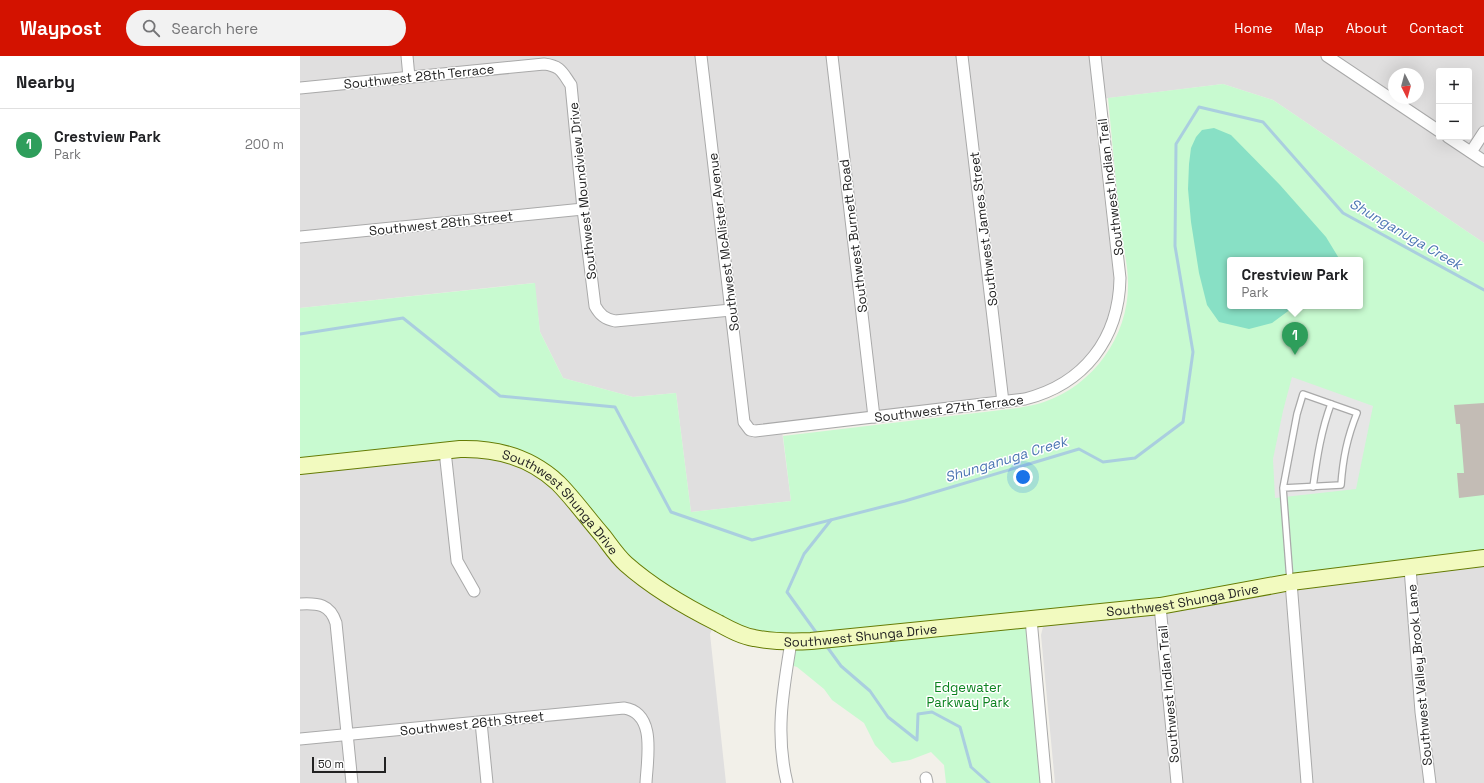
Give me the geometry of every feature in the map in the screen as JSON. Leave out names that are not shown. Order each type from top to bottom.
[{"type":"street","points":[[407,56],[409,77]]},
{"type":"street","name":"Southwest McAlister Avenue","points":[[701,56],[744,422],[747,427]]},
{"type":"street","name":"Southwest Burnett Road","points":[[832,56],[874,417]]},
{"type":"street","name":"Southwest James Street","points":[[962,56],[1003,402]]},
{"type":"street","name":"Southwest Indian Trail","points":[[1094,56],[1120,278],[1120,291],[1115,318]]},
{"type":"street","points":[[1330,57],[1436,129]]},
{"type":"street","name":"Southwest 28th Terrace","points":[[300,88],[544,64],[553,65],[560,69]]},
{"type":"street","name":"Southwest Moundview Drive","points":[[560,69],[571,85],[583,209],[595,306],[600,314],[615,322],[731,310]]},
{"type":"street","points":[[1471,152],[1484,132]]},
{"type":"street","points":[[1453,140],[1484,161]]},
{"type":"street","name":"Southwest 28th Street","points":[[300,237],[583,209]]},
{"type":"street","name":"Southwest 27th Terrace","points":[[747,427],[750,430],[755,431],[1035,397],[1054,389],[1072,378],[1088,364],[1107,337],[1115,318]]},
{"type":"street","name":"Southwest Shunga Drive","points":[[300,466],[476,449],[511,455],[528,462],[543,471],[558,483],[625,564],[649,582],[700,614],[744,636],[772,641],[791,642],[1031,620],[1160,606],[1291,582],[1484,558]]},
{"type":"street","points":[[445,451],[457,561],[474,591]]},
{"type":"street","name":"Southwest Valley Brook Lane","points":[[1410,568],[1421,712],[1430,783]]},
{"type":"street","points":[[1291,582],[1307,783]]},
{"type":"street","points":[[300,604],[320,604],[328,609],[334,617],[336,623],[352,783]]},
{"type":"street","name":"Southwest Indian Trail","points":[[1160,606],[1177,783]]},
{"type":"street","points":[[1031,620],[1046,783]]},
{"type":"street","points":[[787,783],[781,751],[780,713],[791,642]]},
{"type":"street","name":"Southwest 26th Street","points":[[300,739],[624,708],[633,710],[642,717],[648,732],[646,783]]},
{"type":"street","points":[[481,722],[487,783]]},
{"type":"lane","points":[[1282,488],[1341,485],[1348,434],[1357,413],[1303,394],[1296,414],[1282,488],[1291,582]]},
{"type":"lane","points":[[1313,487],[1325,419],[1332,404]]},
{"type":"shaded area","points":[[300,56],[1484,56],[1484,243],[1273,100],[1223,84],[1093,100],[1114,280],[1114,300],[1109,318],[1093,353],[1062,380],[1028,393],[781,423],[791,501],[691,512],[676,393],[633,397],[563,378],[540,332],[534,283],[300,308]]},
{"type":"shaded area","points":[[1292,377],[1373,406],[1356,489],[1275,498],[1273,459]]},
{"type":"shaded area","points":[[475,456],[500,459],[524,469],[546,481],[617,566],[638,585],[713,627],[710,634],[726,783],[300,783],[300,474]]},
{"type":"shaded area","points":[[1484,566],[1484,783],[1055,783],[1041,635],[1043,627],[1049,625],[1172,612],[1309,588]]},
{"type":"green space","points":[[1223,84],[1273,100],[1484,243],[1484,552],[1152,600],[795,634],[781,634],[765,632],[740,625],[708,612],[641,570],[557,472],[537,459],[516,450],[500,445],[300,460],[300,308],[535,283],[540,332],[563,378],[633,397],[676,393],[691,512],[791,501],[783,436],[1018,408],[1041,403],[1062,394],[1078,384],[1093,371],[1105,356],[1115,339],[1127,302],[1128,276],[1120,223],[1108,98]]},
{"type":"green space","points":[[1214,128],[1231,135],[1280,185],[1326,237],[1338,257],[1227,257],[1227,309],[1291,309],[1272,323],[1249,329],[1219,322],[1207,305],[1199,273],[1191,222],[1188,189],[1191,148],[1196,137],[1202,130]]},
{"type":"green space","name":"Edgewater Parkway Park","points":[[1031,619],[1046,783],[946,783],[944,765],[931,752],[910,760],[892,763],[875,745],[864,723],[832,700],[824,689],[797,667],[788,664],[791,642]]},
{"type":"building","points":[[1484,403],[1484,495],[1459,498],[1457,473],[1464,473],[1460,424],[1456,424],[1454,405]]},
{"type":"waterway","name":"Shunganuga Creek","points":[[300,334],[403,318],[500,396],[615,407],[671,512],[752,540],[905,501],[1079,449],[1103,462],[1135,458],[1183,422],[1193,352],[1175,246],[1176,144],[1199,107],[1263,122],[1343,213],[1484,290]]},
{"type":"waterway","points":[[818,635],[787,592],[804,554],[831,520]]},
{"type":"waterway","points":[[825,644],[841,666],[870,691],[888,717],[917,740],[918,714],[932,712],[960,727],[971,767],[989,783]]},
{"type":"place","name":"Crestview Park","points":[[1295,355]]}]
